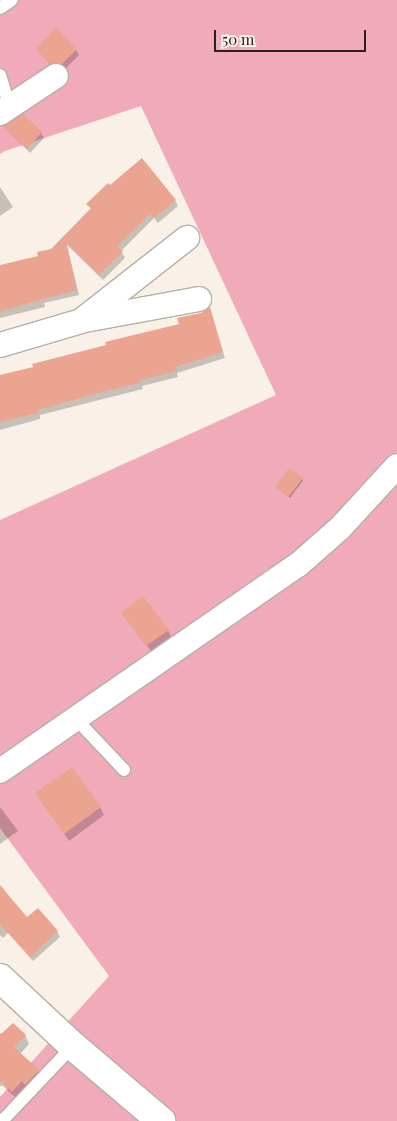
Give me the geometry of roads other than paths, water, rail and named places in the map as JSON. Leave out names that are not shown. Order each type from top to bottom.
[{"type":"main road","points":[[0,978],[73,1046],[161,1121]]},
{"type":"street","points":[[5,109],[56,76]]},
{"type":"street","points":[[81,321],[187,238]]},
{"type":"street","points":[[0,345],[81,321],[199,299]]},
{"type":"street","points":[[0,771],[298,565],[340,528],[397,466]]},
{"type":"lane","points":[[0,8],[12,0]]},
{"type":"lane","points":[[0,75],[5,109]]},
{"type":"lane","points":[[76,719],[124,770]]},
{"type":"lane","points":[[2,1121],[73,1046]]}]
